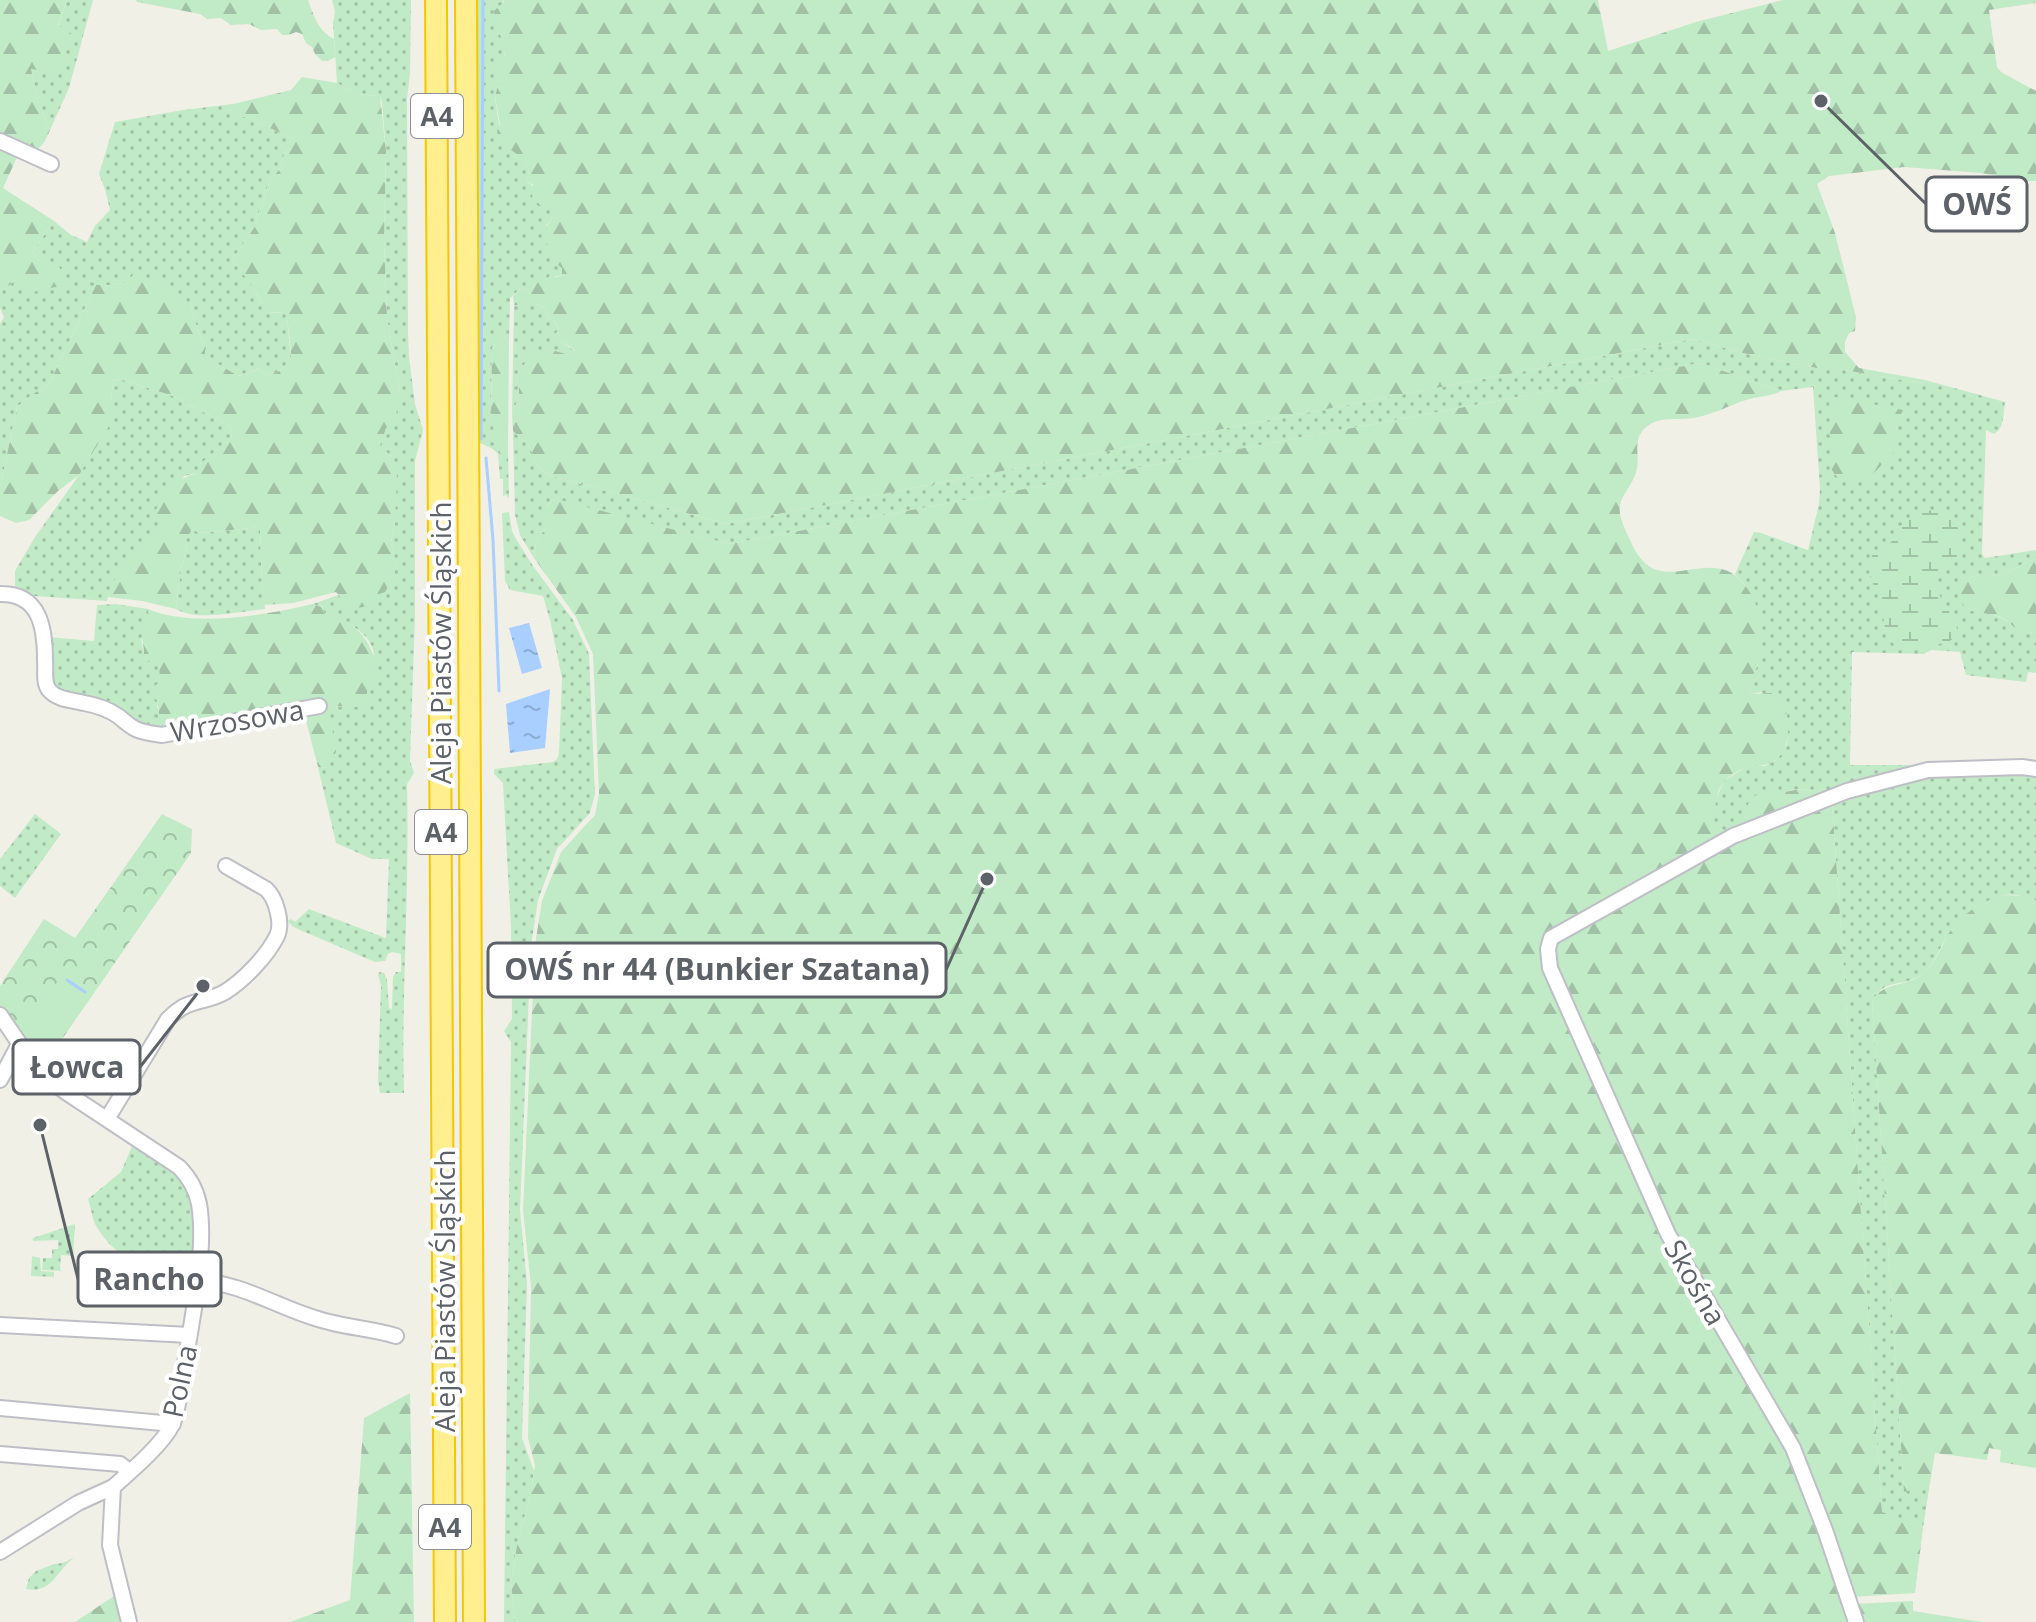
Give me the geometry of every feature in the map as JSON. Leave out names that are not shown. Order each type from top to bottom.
[{"type":"highway","name":"Aleja Piastów Śląskich","points":[[436,0],[445,1622]]},
{"type":"highway","name":"Aleja Piastów Śląskich","points":[[466,0],[474,1622]]},
{"type":"street","points":[[0,141],[51,164]]},
{"type":"street","name":"Wrzosowa","points":[[0,594],[13,594],[33,606],[45,640],[46,682],[50,690],[57,696],[101,707],[138,730],[162,735],[319,706]]},
{"type":"street","name":"Skośna","points":[[1856,1622],[1793,1448],[1668,1234],[1550,968],[1548,949],[1551,938],[1733,836],[1847,791],[1928,770],[2036,769]]},
{"type":"street","points":[[107,1119],[168,1019],[183,1007],[222,994],[239,982],[278,934],[279,925],[271,893],[226,866]]},
{"type":"street","name":"Polna","points":[[0,1015],[39,1072],[179,1167],[189,1177],[199,1205],[201,1229],[197,1281],[173,1424],[113,1487],[78,1503],[0,1552]]},
{"type":"street","points":[[0,1080],[19,1044]]},
{"type":"street","points":[[197,1281],[228,1285],[328,1322],[396,1336]]},
{"type":"street","points":[[0,1325],[189,1335]]},
{"type":"street","points":[[0,1408],[173,1424]]},
{"type":"street","points":[[0,1454],[120,1464],[130,1472]]},
{"type":"street","points":[[113,1487],[110,1545],[129,1622]]},
{"type":"green space","points":[[0,0],[67,0],[58,25],[71,33],[58,73],[31,69],[39,105],[50,130],[38,148],[18,155],[3,188],[54,221],[32,252],[43,265],[58,265],[69,284],[33,292],[15,280],[0,293]]},
{"type":"green space","points":[[67,0],[93,0],[69,88],[50,130],[39,105],[31,69],[58,72],[58,26]]},
{"type":"green space","points":[[136,0],[308,0],[320,27],[334,39],[335,57],[322,61],[302,34],[296,32],[282,35],[277,29],[261,30],[249,24],[231,25],[221,18],[207,19],[200,14]]},
{"type":"green space","points":[[332,0],[411,0],[407,99],[408,332],[415,404],[423,430],[415,461],[415,614],[410,761],[414,773],[407,784],[404,1093],[380,1093],[378,1079],[381,985],[378,975],[379,972],[384,973],[387,980],[389,1008],[392,1009],[393,977],[396,972],[401,972],[401,954],[392,952],[385,961],[375,962],[300,930],[288,921],[291,919],[295,922],[309,909],[386,938],[389,859],[372,859],[336,843],[318,767],[326,768],[321,711],[324,705],[342,707],[367,690],[374,658],[373,649],[364,635],[313,604],[338,595],[374,596],[396,565],[391,542],[395,523],[392,457],[379,446],[400,393],[387,318],[384,240],[386,151],[382,103],[380,96],[356,94],[337,83]]},
{"type":"green space","points":[[478,0],[503,0],[500,26],[508,35],[495,96],[502,139],[507,147],[526,159],[529,172],[527,181],[559,211],[546,226],[562,267],[562,275],[548,278],[525,290],[520,289],[510,298],[509,342],[502,335],[492,348],[491,420],[505,453],[508,451],[509,498],[503,496],[498,454],[478,442]]},
{"type":"green space","points":[[503,0],[1598,0],[1608,51],[1696,22],[1783,0],[2036,0],[2036,3],[1989,10],[1997,67],[2036,91],[2036,181],[1904,167],[1829,176],[1817,184],[1835,233],[1856,317],[1855,331],[1849,333],[1845,352],[1859,368],[1925,380],[1920,383],[1821,369],[1692,339],[726,524],[549,475],[540,469],[529,446],[513,431],[512,414],[519,397],[519,372],[532,353],[542,354],[552,350],[569,355],[575,350],[553,337],[559,329],[555,321],[548,319],[545,307],[514,305],[513,296],[520,289],[525,290],[537,278],[562,275],[562,268],[554,262],[554,251],[548,247],[544,237],[548,232],[546,227],[558,208],[532,202],[533,185],[527,181],[529,172],[526,160],[506,147],[498,136],[500,125],[495,96],[500,79],[497,68],[499,59],[505,55],[503,46],[508,36],[501,37],[494,11]]},
{"type":"green space","points":[[302,77],[337,83],[356,94],[380,96],[386,151],[384,240],[387,318],[400,393],[395,421],[386,428],[380,446],[392,457],[397,472],[391,542],[396,565],[394,577],[385,592],[374,596],[370,605],[362,607],[338,605],[340,597],[336,592],[293,603],[264,605],[260,527],[202,533],[192,530],[186,539],[187,549],[176,609],[108,597],[122,567],[159,523],[154,513],[167,493],[182,479],[198,473],[199,465],[232,437],[230,426],[173,396],[120,379],[113,381],[111,401],[115,416],[79,475],[29,520],[16,523],[0,516],[0,488],[17,407],[49,384],[96,285],[121,283],[133,275],[164,284],[191,304],[205,346],[205,356],[238,376],[259,369],[268,376],[292,359],[285,312],[264,313],[255,291],[232,260],[254,228],[269,183],[281,167],[284,154],[292,146],[289,137],[249,118],[228,113],[233,104],[291,90]]},
{"type":"green space","points":[[233,104],[229,113],[249,118],[289,137],[292,146],[284,154],[281,167],[269,183],[254,228],[232,260],[270,313],[285,312],[292,359],[268,376],[259,369],[237,376],[205,356],[205,346],[191,304],[128,282],[96,285],[49,384],[17,407],[0,488],[0,324],[4,317],[0,308],[0,293],[15,280],[43,265],[32,252],[54,221],[71,235],[87,242],[95,226],[110,210],[99,174],[115,122]]},
{"type":"green space","points":[[514,305],[545,307],[548,319],[555,321],[559,330],[554,337],[575,351],[569,355],[552,350],[519,372],[519,397],[512,414]]},
{"type":"green space","points":[[502,335],[509,342],[508,451],[505,454],[500,453],[491,420],[492,348],[495,339]]},
{"type":"green space","points":[[1692,339],[1821,369],[1920,383],[1925,380],[2005,402],[1998,431],[1994,434],[1986,430],[1982,554],[1985,558],[2036,550],[2036,559],[2002,574],[1969,578],[1963,587],[1962,599],[1968,609],[2002,618],[2020,630],[2036,632],[2036,673],[2028,672],[2026,682],[1966,675],[1960,652],[1852,652],[1850,765],[1920,765],[1826,792],[1797,789],[1762,792],[1739,826],[1726,832],[1714,823],[1714,803],[1724,781],[1744,768],[1765,766],[1776,760],[1787,744],[1788,727],[1761,692],[1753,694],[1748,689],[1751,675],[1758,665],[1758,611],[1746,586],[1735,574],[1754,532],[1808,550],[1820,488],[1813,387],[1781,391],[1700,363],[729,544],[553,499],[546,509],[547,527],[536,541],[534,558],[520,535],[515,515],[513,431],[529,446],[540,469],[549,475],[726,524]],"holes":[[[1829,396],[1896,425],[1894,449],[1878,467]]]},
{"type":"green space","points":[[1700,363],[1781,391],[1701,417],[1656,421],[1645,428],[1638,440],[1636,472],[1621,501],[1621,518],[1636,552],[1652,568],[1674,572],[1722,569],[1734,574],[1746,587],[1757,608],[1760,632],[1757,667],[1748,689],[1753,694],[1771,693],[1781,703],[1787,719],[1786,744],[1781,755],[1771,763],[1742,769],[1721,786],[1714,823],[1726,832],[1552,928],[1545,937],[1666,1237],[1790,1449],[1851,1622],[515,1622],[511,1583],[535,1465],[528,1438],[531,1287],[523,1210],[535,945],[542,901],[561,852],[595,815],[599,794],[593,654],[576,617],[534,558],[536,541],[547,527],[542,513],[553,499],[729,544]]},
{"type":"green space","points":[[120,379],[173,396],[230,426],[232,437],[200,465],[198,473],[184,476],[160,522],[116,579],[107,601],[34,596],[15,586],[15,571],[79,475],[111,401],[113,381]]},
{"type":"green space","points":[[1829,396],[1903,410],[1896,425],[1896,450],[1868,479],[1861,482],[1837,477],[1831,469]]},
{"type":"green space","points":[[1938,509],[1950,516],[1958,527],[1961,540],[1958,554],[1940,574],[1937,583],[1957,630],[1955,637],[1947,642],[1900,647],[1891,641],[1885,630],[1882,604],[1869,569],[1871,559],[1892,541],[1907,521]]},
{"type":"green space","points":[[509,512],[516,539],[573,620],[589,654],[595,794],[590,813],[557,849],[538,900],[531,946],[520,1210],[527,1284],[522,1438],[534,1471],[511,1583],[515,1622],[504,1622],[511,1042],[504,1031],[512,1019],[511,927],[503,783],[494,774],[494,769],[557,759],[562,678],[543,596],[510,590],[505,581],[502,513]]},
{"type":"green space","points":[[260,527],[265,609],[195,615],[176,609],[187,549],[186,539],[192,530],[202,533]]},
{"type":"green space","points":[[2036,559],[2036,632],[2023,632],[1998,616],[1974,612],[1964,606],[1961,592],[1969,578],[2002,574]]},
{"type":"green space","points":[[116,604],[148,609],[148,614],[155,620],[141,640],[144,653],[159,662],[161,682],[157,707],[167,732],[157,731],[52,687],[48,637],[94,641],[97,605]]},
{"type":"green space","points":[[313,604],[360,633],[371,649],[378,670],[367,690],[367,701],[359,707],[323,706],[321,711],[330,715],[336,752],[326,768],[318,767],[304,713],[167,732],[160,721],[157,700],[152,697],[152,688],[160,682],[159,662],[153,659],[144,663],[142,629],[154,620],[148,609],[166,615],[208,619],[274,612]]},
{"type":"green space","points":[[1931,776],[2036,776],[2036,901],[2010,895],[1983,906],[1954,928],[1926,971],[1912,980],[1885,987],[1872,1001],[1904,1491],[1930,1483],[1923,1528],[1882,1513],[1832,802]]},
{"type":"green space","points":[[1797,789],[1826,792],[1739,826],[1742,815],[1757,794]]},
{"type":"green space","points":[[1832,802],[1882,1512],[1923,1528],[1915,1593],[1851,1597],[1796,1446],[1671,1231],[1555,966],[1553,943],[1731,842]]},
{"type":"green space","points":[[35,814],[61,834],[15,898],[0,886],[0,859]]},
{"type":"green space","points":[[162,814],[192,829],[191,853],[42,1068],[0,1009],[0,986],[44,919],[75,938]]},
{"type":"green space","points":[[2007,895],[2024,896],[2036,901],[2036,1468],[2000,1462],[2001,1450],[1989,1448],[1987,1460],[1935,1453],[1930,1483],[1904,1492],[1872,1001],[1883,990],[1915,979],[1925,971],[1951,930],[1964,916],[1989,900]]},
{"type":"green space","points":[[59,980],[87,999],[46,1062],[15,1028]]},
{"type":"green space","points":[[133,1144],[186,1179],[194,1199],[195,1267],[151,1264],[126,1256],[104,1238],[95,1224],[88,1199],[121,1172]]},
{"type":"green space","points":[[75,1224],[73,1256],[61,1255],[62,1271],[42,1270],[43,1258],[52,1258],[52,1249],[58,1249],[58,1240],[33,1241],[33,1238]]},
{"type":"green space","points":[[32,1256],[40,1258],[41,1271],[54,1272],[54,1277],[31,1276]]},
{"type":"green space","points":[[410,1393],[414,1622],[290,1622],[350,1600],[364,1418]]},
{"type":"green space","points":[[75,1557],[42,1588],[26,1589],[29,1578],[36,1571]]},
{"type":"green space","points":[[117,1594],[125,1622],[75,1622]]},
{"type":"green space","points":[[1913,1601],[1913,1611],[1982,1622],[1859,1622],[1853,1604]]},
{"type":"water","points":[[529,623],[542,668],[522,674],[509,628]]},
{"type":"water","points":[[550,689],[545,748],[510,753],[506,704]]},
{"type":"waterway","points":[[481,439],[483,0]]},
{"type":"waterway","points":[[486,458],[493,540],[499,691]]},
{"type":"waterway","points":[[67,980],[85,992]]},
{"type":"place","name":"OWŚ","points":[[1821,101]]},
{"type":"place","name":"OWŚ nr 44 (Bunkier Szatana)","points":[[987,879]]},
{"type":"place","name":"Łowca","points":[[203,986]]},
{"type":"place","name":"Rancho","points":[[40,1125]]}]
